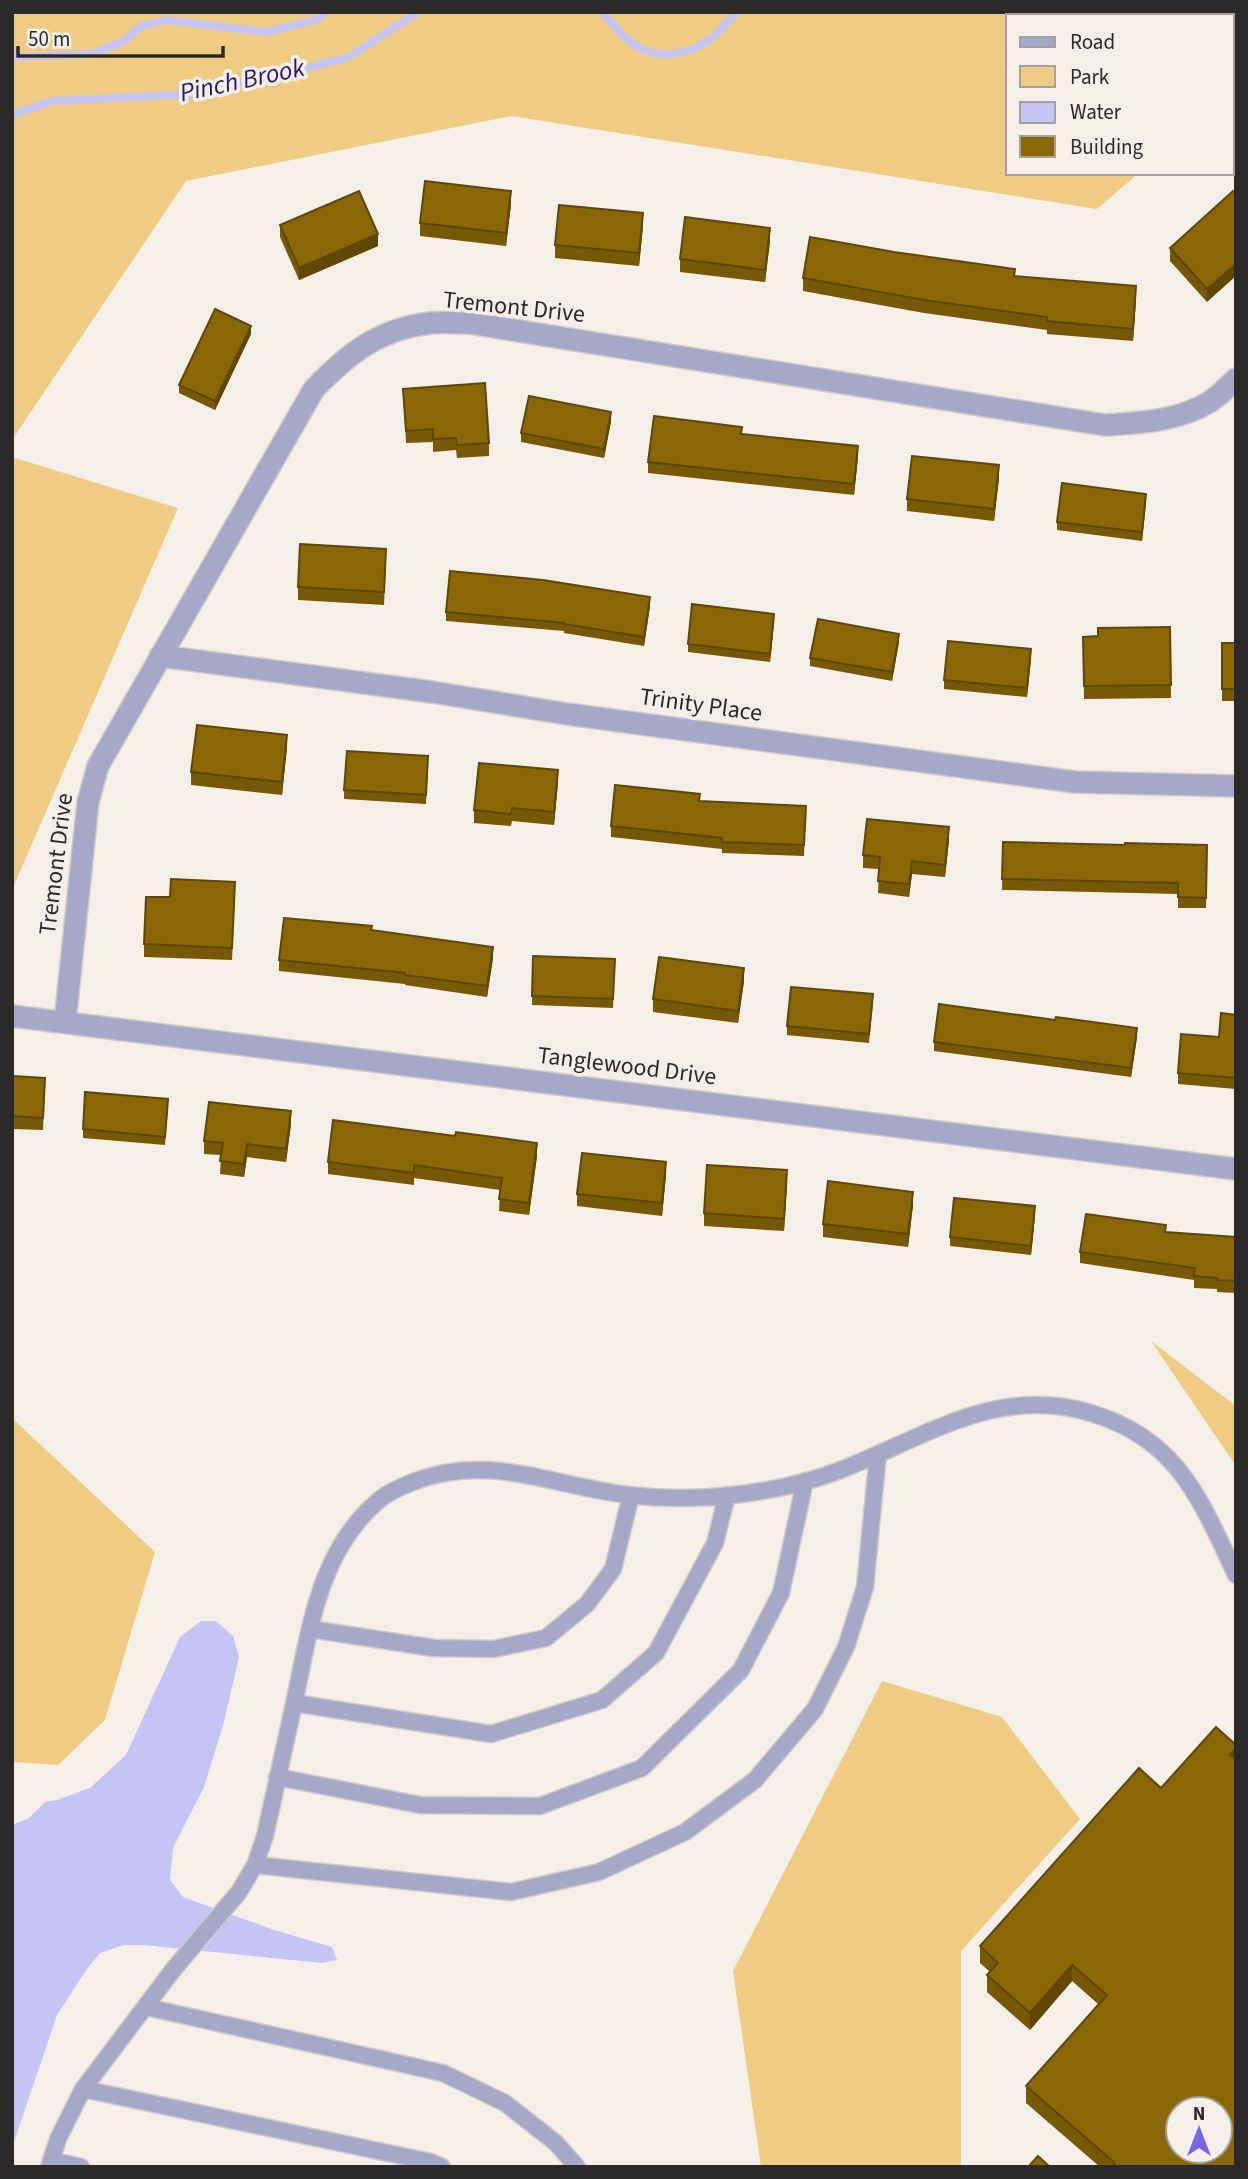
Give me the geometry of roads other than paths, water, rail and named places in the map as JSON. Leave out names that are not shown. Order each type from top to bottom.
[{"type":"street","name":"Tremont Drive","points":[[65,1022],[88,802],[98,766],[314,389],[340,362],[366,344],[394,331],[431,323],[469,323],[1105,425],[1143,423],[1179,415],[1211,401],[1236,379]]},
{"type":"street","name":"Trinity Place","points":[[160,656],[1075,782],[1236,786]]},
{"type":"street","name":"Tanglewood Drive","points":[[12,1016],[1236,1169]]},
{"type":"lane","points":[[81,2167],[50,2163],[58,2139],[83,2089],[173,1970],[239,1892],[254,1866],[265,1836],[322,1581],[338,1548],[360,1518],[394,1489],[428,1476],[459,1469],[490,1469],[631,1495],[685,1498],[727,1495],[805,1481],[835,1472],[972,1414],[1008,1406],[1046,1405],[1089,1412],[1151,1442],[1178,1467],[1199,1498],[1236,1575]]},
{"type":"lane","points":[[254,1866],[510,1892],[598,1872],[685,1832],[755,1780],[815,1709],[846,1647],[865,1587],[878,1454]]},
{"type":"lane","points":[[277,1777],[420,1805],[540,1806],[642,1768],[741,1670],[781,1593],[805,1481]]},
{"type":"lane","points":[[310,1629],[434,1648],[493,1649],[545,1639],[587,1604],[613,1569],[631,1495]]},
{"type":"lane","points":[[294,1703],[491,1734],[602,1700],[656,1653],[715,1543],[727,1495]]},
{"type":"lane","points":[[146,2007],[443,2073],[505,2102],[556,2143],[577,2167]]},
{"type":"lane","points":[[83,2089],[418,2159],[442,2167]]},
{"type":"water","points":[[201,1621],[216,1621],[233,1636],[239,1657],[224,1722],[204,1787],[173,1848],[170,1880],[183,1897],[274,1930],[332,1947],[337,1960],[322,1963],[143,1945],[124,1945],[100,1953],[57,2015],[12,2148],[12,1825],[29,1818],[45,1802],[90,1788],[126,1755],[180,1637]]},
{"type":"waterway","points":[[12,57],[92,54],[122,42],[141,26],[166,20],[266,32],[316,20],[326,12]]},
{"type":"waterway","name":"Pinch Brook","points":[[12,115],[51,101],[194,94],[347,58],[418,12]]},
{"type":"waterway","points":[[602,12],[620,33],[636,46],[659,54],[687,51],[703,44],[737,12]]},
{"type":"waterway","points":[[1175,12],[1188,14]]}]
